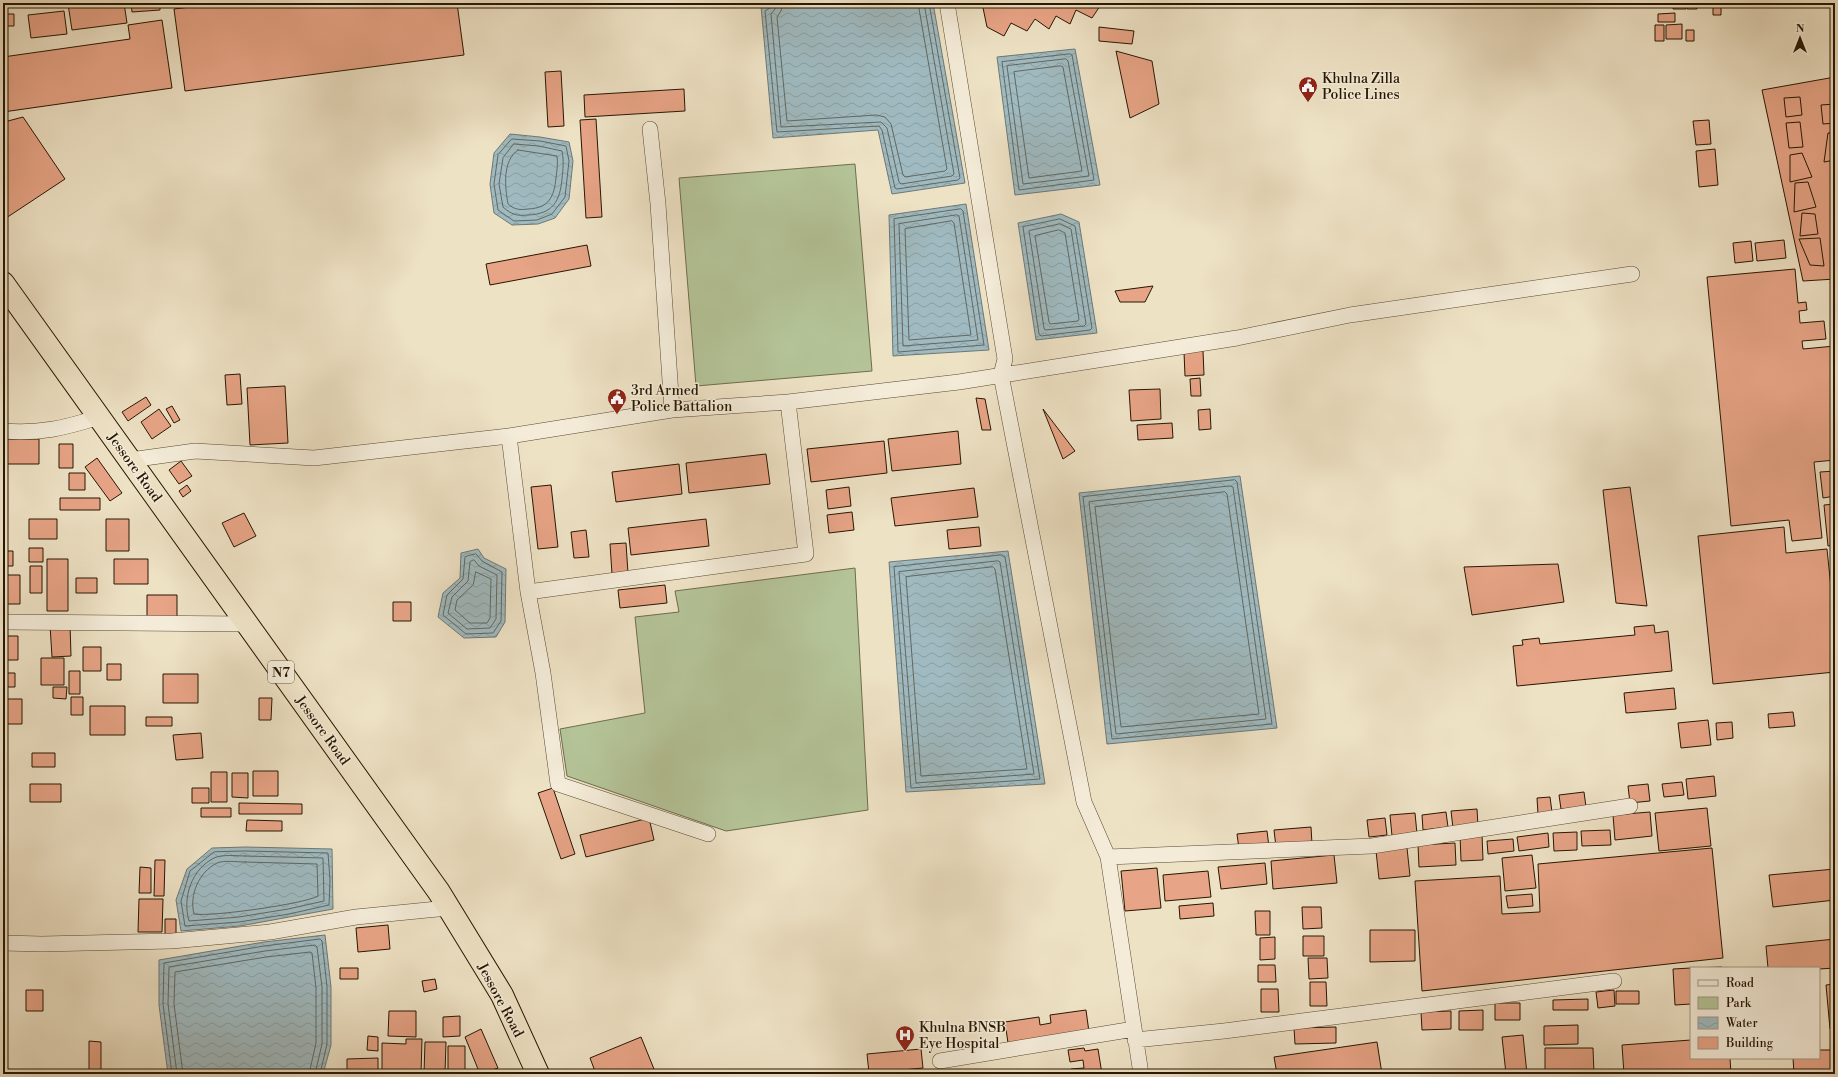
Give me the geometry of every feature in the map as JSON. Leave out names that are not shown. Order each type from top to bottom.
[{"type":"highway","name":"Jessore Road","points":[[3,282],[448,908],[502,996],[538,1074]]},
{"type":"street","points":[[947,3],[1005,359],[1001,375],[1084,802],[1108,857],[1141,1074]]},
{"type":"street","points":[[650,129],[658,204],[672,410]]},
{"type":"street","points":[[130,460],[195,451],[314,458],[509,436],[672,410],[788,402],[959,382],[1237,338],[1350,315],[1632,274]]},
{"type":"street","points":[[528,592],[806,554],[788,402]]},
{"type":"street","points":[[3,431],[26,433],[64,428],[99,417]]},
{"type":"street","points":[[509,436],[528,592],[543,673],[558,784],[708,834]]},
{"type":"street","points":[[3,622],[247,624]]},
{"type":"street","points":[[1108,857],[1372,846],[1630,806]]},
{"type":"street","points":[[3,943],[42,944],[172,941],[270,932],[356,917],[448,908]]},
{"type":"street","points":[[940,1061],[1134,1034],[1224,1031],[1614,982]]},
{"type":"green space","points":[[855,164],[872,371],[696,386],[679,178]]},
{"type":"green space","points":[[855,568],[868,810],[726,831],[567,776],[560,729],[645,713],[635,617],[679,612],[675,591]]},
{"type":"water","points":[[783,3],[933,3],[965,183],[892,194],[878,130],[773,138],[761,6]]},
{"type":"water","points":[[1075,49],[1100,185],[1015,195],[997,57]]},
{"type":"water","points":[[510,134],[569,142],[573,161],[569,199],[555,218],[538,224],[512,225],[494,213],[490,184],[494,153]]},
{"type":"water","points":[[966,204],[989,350],[893,356],[889,215]]},
{"type":"water","points":[[1061,214],[1079,222],[1097,333],[1036,340],[1018,223]]},
{"type":"water","points":[[1240,476],[1277,728],[1107,744],[1079,493]]},
{"type":"water","points":[[478,549],[484,558],[506,569],[505,622],[496,637],[464,638],[438,617],[443,593],[460,578],[461,553]]},
{"type":"water","points":[[1008,551],[1045,784],[906,792],[889,562]]},
{"type":"water","points":[[245,847],[332,849],[333,909],[240,926],[181,931],[176,900],[187,869],[212,848]]},
{"type":"water","points":[[325,935],[331,987],[331,1045],[323,1074],[168,1074],[159,1005],[159,960],[264,942]]},
{"type":"building","points":[[124,3],[127,23],[72,30],[68,4]]},
{"type":"building","points":[[131,3],[160,3],[160,10],[132,12]]},
{"type":"building","points":[[223,3],[457,3],[464,55],[185,91],[174,9]]},
{"type":"building","points":[[982,3],[1102,3],[1092,18],[1076,10],[1070,24],[1056,16],[1049,29],[1035,19],[1027,31],[1011,23],[1004,36],[987,27]]},
{"type":"building","points":[[1655,3],[1669,3],[1669,6],[1655,6]]},
{"type":"building","points":[[1673,3],[1686,3],[1686,9],[1673,9]]},
{"type":"building","points":[[1687,3],[1697,3],[1697,9],[1687,9]]},
{"type":"building","points":[[1713,3],[1721,3],[1721,15],[1713,15]]},
{"type":"building","points":[[64,11],[67,34],[31,38],[28,15]]},
{"type":"building","points":[[1675,13],[1675,22],[1658,22],[1658,14]]},
{"type":"building","points":[[3,14],[14,14],[14,26],[3,26]]},
{"type":"building","points":[[162,20],[172,88],[3,112],[3,57],[130,39],[128,25]]},
{"type":"building","points":[[1682,24],[1682,39],[1666,39],[1666,25]]},
{"type":"building","points":[[1655,25],[1664,25],[1664,41],[1655,41]]},
{"type":"building","points":[[1099,27],[1134,31],[1132,44],[1099,41]]},
{"type":"building","points":[[3,30],[5,30],[5,43],[3,43]]},
{"type":"building","points":[[1686,30],[1694,30],[1694,41],[1686,41]]},
{"type":"building","points":[[1116,51],[1152,61],[1159,104],[1130,118]]},
{"type":"building","points":[[561,71],[564,126],[548,127],[545,72]]},
{"type":"building","points":[[1835,77],[1835,279],[1803,281],[1762,90]]},
{"type":"building","points":[[684,89],[685,111],[585,117],[584,95]]},
{"type":"building","points":[[1800,97],[1802,115],[1786,117],[1784,98]]},
{"type":"building","points":[[1835,104],[1835,123],[1823,124],[1821,105]]},
{"type":"building","points":[[23,117],[65,179],[3,220],[3,118],[8,121]]},
{"type":"building","points":[[596,119],[602,217],[586,218],[580,120]]},
{"type":"building","points":[[1709,120],[1711,144],[1696,145],[1693,121]]},
{"type":"building","points":[[1800,122],[1803,147],[1789,148],[1786,123]]},
{"type":"building","points":[[1828,133],[1835,133],[1835,160],[1824,162]]},
{"type":"building","points":[[1715,149],[1718,185],[1699,187],[1696,151]]},
{"type":"building","points":[[1802,153],[1812,177],[1790,182],[1790,155]]},
{"type":"building","points":[[1808,182],[1816,207],[1794,212],[1795,183]]},
{"type":"building","points":[[1833,187],[1835,187],[1835,207]]},
{"type":"building","points":[[1802,213],[1815,214],[1818,234],[1800,236]]},
{"type":"building","points":[[1820,238],[1824,266],[1810,265],[1799,239]]},
{"type":"building","points":[[1784,240],[1786,258],[1757,261],[1755,243]]},
{"type":"building","points":[[1751,241],[1753,261],[1735,263],[1733,243]]},
{"type":"building","points":[[587,245],[591,266],[490,285],[486,264]]},
{"type":"building","points":[[1795,269],[1798,303],[1806,302],[1807,310],[1799,311],[1800,323],[1824,321],[1826,339],[1802,341],[1803,349],[1835,346],[1835,460],[1814,462],[1822,538],[1792,541],[1789,520],[1731,526],[1707,277]]},
{"type":"building","points":[[1153,286],[1145,302],[1120,302],[1115,291]]},
{"type":"building","points":[[1203,351],[1204,375],[1185,376],[1184,352]]},
{"type":"building","points":[[240,374],[242,404],[227,405],[225,375]]},
{"type":"building","points":[[1200,378],[1201,396],[1191,396],[1190,379]]},
{"type":"building","points":[[285,386],[288,443],[250,445],[247,388]]},
{"type":"building","points":[[1160,389],[1161,419],[1131,421],[1129,390]]},
{"type":"building","points":[[146,397],[151,405],[128,421],[122,412]]},
{"type":"building","points":[[976,398],[985,399],[991,430],[982,430]]},
{"type":"building","points":[[172,406],[180,420],[174,423],[166,409]]},
{"type":"building","points":[[159,409],[171,426],[152,439],[141,422]]},
{"type":"building","points":[[1043,409],[1075,451],[1063,459]]},
{"type":"building","points":[[1210,409],[1211,429],[1199,430],[1198,410]]},
{"type":"building","points":[[1172,423],[1173,438],[1138,440],[1137,425]]},
{"type":"building","points":[[958,431],[961,464],[892,471],[888,439]]},
{"type":"building","points":[[3,439],[39,439],[39,464],[3,464]]},
{"type":"building","points":[[884,441],[887,473],[811,482],[807,449]]},
{"type":"building","points":[[59,444],[73,444],[73,468],[59,468]]},
{"type":"building","points":[[766,454],[770,484],[689,493],[686,463]]},
{"type":"building","points":[[97,458],[122,493],[110,501],[85,467]]},
{"type":"building","points":[[181,461],[192,476],[179,484],[169,470]]},
{"type":"building","points":[[679,464],[682,494],[616,502],[612,472]]},
{"type":"building","points":[[1835,471],[1835,496],[1823,498],[1820,472]]},
{"type":"building","points":[[69,473],[85,473],[85,490],[69,490]]},
{"type":"building","points":[[187,485],[191,491],[183,497],[179,491]]},
{"type":"building","points":[[551,485],[558,547],[538,549],[531,487]]},
{"type":"building","points":[[849,487],[851,506],[828,509],[826,490]]},
{"type":"building","points":[[1630,487],[1647,606],[1616,603],[1603,490]]},
{"type":"building","points":[[974,488],[978,517],[895,526],[891,498]]},
{"type":"building","points":[[60,498],[100,498],[100,510],[60,510]]},
{"type":"building","points":[[1835,504],[1835,545],[1828,546],[1824,505]]},
{"type":"building","points":[[852,512],[854,530],[829,533],[827,515]]},
{"type":"building","points":[[244,513],[256,536],[234,547],[222,523]]},
{"type":"building","points":[[29,519],[57,519],[57,539],[29,539]]},
{"type":"building","points":[[106,519],[129,519],[129,551],[106,551]]},
{"type":"building","points":[[706,519],[709,546],[631,555],[628,528]]},
{"type":"building","points":[[979,527],[981,546],[949,549],[947,530]]},
{"type":"building","points":[[1784,527],[1786,553],[1827,549],[1835,627],[1835,672],[1713,684],[1698,536]]},
{"type":"building","points":[[586,530],[589,557],[574,558],[571,532]]},
{"type":"building","points":[[626,543],[628,573],[612,574],[610,544]]},
{"type":"building","points":[[29,548],[43,548],[43,562],[29,562]]},
{"type":"building","points":[[3,551],[13,551],[13,566],[3,566]]},
{"type":"building","points":[[47,559],[68,559],[68,611],[47,611]]},
{"type":"building","points":[[114,559],[148,559],[148,584],[114,584]]},
{"type":"building","points":[[1558,564],[1564,602],[1472,615],[1464,567]]},
{"type":"building","points":[[30,566],[42,566],[42,593],[30,593]]},
{"type":"building","points":[[3,575],[20,575],[20,604],[3,604]]},
{"type":"building","points":[[76,578],[97,578],[97,593],[76,593]]},
{"type":"building","points":[[665,585],[667,603],[620,608],[618,590]]},
{"type":"building","points":[[147,595],[177,595],[177,620],[147,620]]},
{"type":"building","points":[[393,602],[411,602],[411,621],[393,621]]},
{"type":"building","points":[[70,624],[71,656],[52,657],[50,625]]},
{"type":"building","points":[[1654,625],[1655,633],[1668,631],[1672,671],[1517,686],[1513,646],[1523,645],[1522,640],[1539,638],[1540,644],[1635,635],[1634,627]]},
{"type":"building","points":[[3,636],[18,636],[18,660],[3,660]]},
{"type":"building","points":[[83,647],[101,647],[101,671],[83,671]]},
{"type":"building","points":[[41,658],[64,658],[64,685],[41,685]]},
{"type":"building","points":[[107,664],[121,664],[121,680],[107,680]]},
{"type":"building","points":[[69,671],[80,671],[80,694],[69,694]]},
{"type":"building","points":[[3,673],[15,673],[15,687],[3,687]]},
{"type":"building","points":[[163,674],[198,674],[198,703],[163,703]]},
{"type":"building","points":[[53,687],[67,687],[66,699],[53,698]]},
{"type":"building","points":[[1674,688],[1676,709],[1626,713],[1624,693]]},
{"type":"building","points":[[71,697],[83,697],[83,715],[71,715]]},
{"type":"building","points":[[259,698],[272,698],[271,720],[259,720]]},
{"type":"building","points":[[3,699],[22,699],[22,724],[3,724]]},
{"type":"building","points":[[90,706],[125,706],[125,735],[90,735]]},
{"type":"building","points":[[1793,712],[1795,726],[1769,728],[1768,714]]},
{"type":"building","points":[[146,717],[172,717],[172,726],[146,726]]},
{"type":"building","points":[[1708,720],[1711,745],[1681,748],[1678,723]]},
{"type":"building","points":[[1732,722],[1733,738],[1717,740],[1716,723]]},
{"type":"building","points":[[201,733],[203,758],[176,760],[173,735]]},
{"type":"building","points":[[32,753],[55,753],[55,767],[32,767]]},
{"type":"building","points":[[253,771],[278,771],[278,796],[253,796]]},
{"type":"building","points":[[211,772],[227,772],[227,802],[211,802]]},
{"type":"building","points":[[232,773],[248,773],[248,798],[232,797]]},
{"type":"building","points":[[1714,776],[1716,796],[1688,799],[1686,779]]},
{"type":"building","points":[[1682,782],[1684,795],[1664,797],[1662,784]]},
{"type":"building","points":[[30,784],[61,784],[61,802],[30,802]]},
{"type":"building","points":[[1648,784],[1650,801],[1630,803],[1628,786]]},
{"type":"building","points":[[192,788],[209,788],[209,803],[192,803]]},
{"type":"building","points":[[553,788],[575,854],[561,859],[538,793]]},
{"type":"building","points":[[1584,792],[1586,807],[1561,809],[1559,795]]},
{"type":"building","points":[[1550,797],[1552,812],[1538,814],[1537,798]]},
{"type":"building","points":[[239,803],[302,804],[302,814],[239,814]]},
{"type":"building","points":[[201,808],[231,808],[231,817],[201,817]]},
{"type":"building","points":[[1707,808],[1711,846],[1659,851],[1655,813]]},
{"type":"building","points":[[1477,809],[1478,826],[1453,828],[1451,811]]},
{"type":"building","points":[[1446,812],[1448,827],[1423,830],[1422,815]]},
{"type":"building","points":[[1650,812],[1652,836],[1615,840],[1613,815]]},
{"type":"building","points":[[1415,813],[1417,834],[1392,836],[1390,815]]},
{"type":"building","points":[[649,818],[654,840],[586,857],[580,835]]},
{"type":"building","points":[[1385,818],[1387,835],[1369,837],[1367,820]]},
{"type":"building","points":[[247,820],[282,821],[282,831],[246,831]]},
{"type":"building","points":[[1311,827],[1312,844],[1276,847],[1274,830]]},
{"type":"building","points":[[1610,830],[1611,845],[1582,846],[1581,831]]},
{"type":"building","points":[[1267,831],[1269,847],[1239,849],[1237,834]]},
{"type":"building","points":[[1577,832],[1577,850],[1554,851],[1553,833]]},
{"type":"building","points":[[1548,833],[1549,847],[1519,851],[1517,837]]},
{"type":"building","points":[[1482,834],[1483,860],[1461,861],[1460,835]]},
{"type":"building","points":[[1513,839],[1514,851],[1488,854],[1487,841]]},
{"type":"building","points":[[1455,843],[1456,865],[1419,867],[1418,845]]},
{"type":"building","points":[[1407,848],[1410,876],[1379,879],[1376,851]]},
{"type":"building","points":[[1712,848],[1723,958],[1422,991],[1415,881],[1500,876],[1502,914],[1540,912],[1538,864]]},
{"type":"building","points":[[1334,855],[1337,883],[1273,889],[1271,861]]},
{"type":"building","points":[[1532,855],[1536,888],[1505,891],[1502,858]]},
{"type":"building","points":[[155,860],[165,860],[164,896],[154,896]]},
{"type":"building","points":[[1265,863],[1267,884],[1221,889],[1218,867]]},
{"type":"building","points":[[140,867],[151,868],[151,893],[139,893]]},
{"type":"building","points":[[1157,868],[1161,908],[1125,911],[1121,871]]},
{"type":"building","points":[[1835,869],[1835,900],[1773,907],[1769,875]]},
{"type":"building","points":[[1208,871],[1211,897],[1165,901],[1163,875]]},
{"type":"building","points":[[1532,894],[1533,906],[1508,908],[1506,896]]},
{"type":"building","points":[[139,899],[163,899],[162,932],[138,932]]},
{"type":"building","points":[[1213,903],[1214,916],[1180,919],[1179,906]]},
{"type":"building","points":[[1302,907],[1321,907],[1322,928],[1303,929]]},
{"type":"building","points":[[1255,911],[1270,911],[1270,935],[1256,935]]},
{"type":"building","points":[[165,919],[176,919],[176,935],[165,935]]},
{"type":"building","points":[[388,925],[390,949],[358,952],[356,928]]},
{"type":"building","points":[[1370,930],[1415,930],[1415,961],[1370,962]]},
{"type":"building","points":[[1303,936],[1324,936],[1324,956],[1303,956]]},
{"type":"building","points":[[1275,937],[1275,959],[1260,960],[1260,938]]},
{"type":"building","points":[[1835,939],[1835,968],[1768,967],[1766,946]]},
{"type":"building","points":[[1308,958],[1327,958],[1328,978],[1309,979]]},
{"type":"building","points":[[1258,965],[1275,965],[1276,982],[1258,982]]},
{"type":"building","points":[[340,968],[358,968],[358,979],[340,979]]},
{"type":"building","points":[[1690,968],[1690,1004],[1675,1005],[1673,969]]},
{"type":"building","points":[[435,979],[437,989],[424,992],[422,981]]},
{"type":"building","points":[[1310,982],[1326,982],[1327,1006],[1310,1006]]},
{"type":"building","points":[[1835,984],[1835,1029],[1830,1029],[1826,985]]},
{"type":"building","points":[[4,985],[5,1015],[3,1015]]},
{"type":"building","points":[[1261,989],[1278,989],[1279,1012],[1261,1012]]},
{"type":"building","points":[[26,990],[43,990],[43,1011],[26,1011]]},
{"type":"building","points":[[1614,990],[1615,1006],[1598,1008],[1596,992]]},
{"type":"building","points":[[1616,991],[1639,991],[1639,1004],[1616,1004]]},
{"type":"building","points":[[1588,999],[1588,1010],[1553,1010],[1553,1000]]},
{"type":"building","points":[[1495,1003],[1520,1003],[1520,1020],[1495,1020]]},
{"type":"building","points":[[1086,1010],[1089,1032],[1008,1043],[1005,1022],[1039,1017],[1040,1025],[1051,1023],[1050,1015]]},
{"type":"building","points":[[1483,1010],[1483,1030],[1459,1030],[1459,1011]]},
{"type":"building","points":[[389,1011],[416,1011],[416,1037],[388,1036]]},
{"type":"building","points":[[1451,1011],[1451,1029],[1422,1030],[1421,1012]]},
{"type":"building","points":[[460,1016],[460,1036],[443,1037],[443,1017]]},
{"type":"building","points":[[1578,1025],[1578,1044],[1544,1045],[1544,1026]]},
{"type":"building","points":[[1336,1027],[1336,1043],[1295,1044],[1294,1028]]},
{"type":"building","points":[[481,1029],[498,1068],[480,1074],[465,1037]]},
{"type":"building","points":[[1523,1035],[1527,1074],[1506,1074],[1502,1037]]},
{"type":"building","points":[[368,1036],[378,1037],[378,1051],[367,1050]]},
{"type":"building","points":[[641,1037],[656,1074],[596,1074],[590,1058]]},
{"type":"building","points":[[406,1039],[422,1039],[421,1074],[382,1074],[382,1043],[406,1044]]},
{"type":"building","points":[[1690,1040],[1690,1059],[1730,1059],[1731,1074],[1624,1074],[1622,1045]]},
{"type":"building","points":[[89,1041],[101,1042],[101,1074],[89,1074]]},
{"type":"building","points":[[425,1042],[446,1042],[445,1074],[424,1074]]},
{"type":"building","points":[[1377,1042],[1382,1074],[1277,1074],[1274,1057]]},
{"type":"building","points":[[448,1046],[465,1046],[465,1074],[448,1074]]},
{"type":"building","points":[[1084,1048],[1085,1051],[1098,1049],[1102,1074],[1072,1074],[1071,1069],[1084,1068],[1083,1060],[1070,1062],[1068,1050]]},
{"type":"building","points":[[1545,1048],[1593,1048],[1594,1074],[1545,1074]]},
{"type":"building","points":[[921,1049],[923,1068],[869,1073],[867,1054]]},
{"type":"building","points":[[1820,1050],[1835,1050],[1835,1074],[1794,1074],[1793,1059],[1820,1059]]},
{"type":"building","points":[[378,1058],[378,1074],[347,1074],[347,1059]]},
{"type":"building","points":[[3,1065],[5,1065],[5,1074],[3,1074]]},
{"type":"building","points":[[910,1072],[911,1074],[887,1074]]},
{"type":"place","name":"Khulna Zilla Police Lines","points":[[1308,103]]},
{"type":"place","name":"3rd Armed Police Battalion","points":[[617,415]]},
{"type":"place","name":"Khulna BNSB Eye Hospital","points":[[905,1052]]}]
